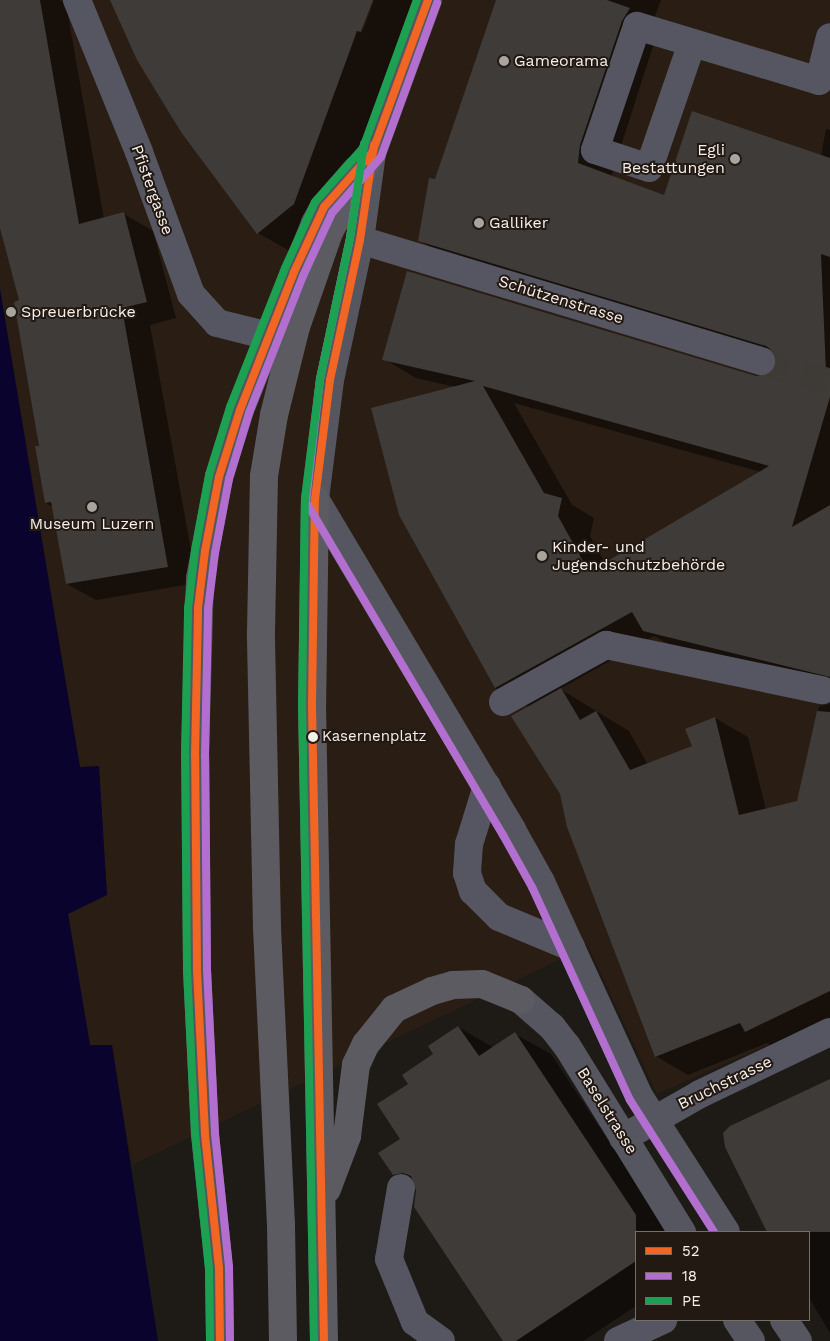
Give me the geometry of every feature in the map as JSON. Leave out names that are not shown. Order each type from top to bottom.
[{"type":"highway","points":[[283,1341],[281,1225],[267,926],[261,553],[264,476],[278,344],[329,232],[372,153]]},
{"type":"highway","points":[[315,500],[312,705],[324,1341]]},
{"type":"highway","points":[[321,1207],[347,1136],[356,1065],[381,1023],[394,1009],[412,999],[454,985],[482,984],[521,1000]]},
{"type":"main road","points":[[315,500],[330,380],[360,240],[372,153],[428,0]]},
{"type":"main road","points":[[220,1341],[219,1268],[204,1134],[197,968],[195,756],[198,608],[205,551],[219,477],[278,344]]},
{"type":"main road","name":"Baselstrasse","points":[[315,500],[487,786],[541,882],[652,1120],[725,1231]]},
{"type":"main road","name":"Baselstrasse","points":[[521,1000],[552,1027],[567,1046],[681,1231]]},
{"type":"main road","points":[[738,1321],[751,1341]]},
{"type":"main road","points":[[785,1321],[798,1341]]},
{"type":"street","name":"Pfistergasse","points":[[77,0],[139,152],[191,294],[217,323],[278,344]]},
{"type":"street","points":[[692,43],[649,168],[595,150],[637,26],[819,81],[830,37]]},
{"type":"street","name":"Schützenstrasse","points":[[360,240],[761,360]]},
{"type":"street","points":[[503,702],[606,645],[822,690]]},
{"type":"street","points":[[487,786],[469,844],[467,873],[473,891],[499,917],[571,947]]},
{"type":"street","name":"Bruchstrasse","points":[[623,1138],[652,1120],[830,1032]]},
{"type":"street","points":[[401,1188],[389,1259],[415,1322],[441,1341]]},
{"type":"street","points":[[618,1341],[661,1321]]},
{"type":"shaded area","points":[[0,0],[830,0],[830,1017],[657,1094],[588,946],[132,1165],[112,1046],[90,1045],[68,913],[107,895],[98,766],[80,767],[5,329],[0,289]]},
{"type":"shaded area","points":[[0,289],[80,767],[99,766],[107,895],[68,914],[90,1045],[112,1045],[158,1341],[0,1341]]},
{"type":"building","points":[[0,0],[40,0],[79,224],[124,212],[147,302],[122,308],[168,567],[66,584],[51,502],[45,503],[35,446],[39,446],[14,302],[19,300],[0,228]]},
{"type":"building","points":[[110,0],[373,0],[361,32],[357,31],[294,204],[257,234],[181,132],[137,60]]},
{"type":"building","points":[[496,0],[607,0],[630,8],[622,21],[580,145],[578,163],[664,195],[692,111],[830,158],[830,257],[821,254],[826,372],[830,373],[830,397],[792,527],[830,505],[830,677],[643,631],[632,612],[495,688],[399,515],[371,408],[475,381],[382,360],[407,271],[756,376],[771,373],[776,365],[773,351],[766,346],[418,241],[429,178],[435,179]],"holes":[[[483,386],[769,466],[589,572],[558,516],[562,498],[544,493]]]},
{"type":"building","points":[[561,688],[580,720],[596,711],[630,770],[692,746],[685,729],[715,717],[739,815],[797,801],[817,711],[830,712],[830,991],[745,1032],[740,1023],[655,1057],[567,827],[560,794],[511,716]]},
{"type":"building","points":[[458,1026],[479,1056],[515,1032],[636,1215],[635,1262],[516,1341],[503,1341],[414,1207],[416,1190],[411,1176],[403,1173],[393,1175],[378,1153],[400,1139],[377,1104],[408,1084],[402,1075],[433,1054],[428,1046]]},
{"type":"building","points":[[830,1079],[830,1232],[767,1231],[725,1147],[723,1133],[730,1126]]},
{"type":"tunnel","points":[[761,361],[830,383]]},
{"type":"transit line","name":"PE","points":[[210,1341],[209,1269],[195,1134],[187,968],[185,756],[188,608],[195,550],[209,475],[230,407],[285,268],[315,202],[363,148],[417,0]]},
{"type":"transit line","name":"52","points":[[220,1341],[219,1268],[205,1134],[197,968],[195,756],[198,608],[205,551],[219,477],[240,410],[294,272],[324,207],[372,153],[428,0]]},
{"type":"transit line","name":"18","points":[[230,1341],[229,1267],[215,1133],[207,968],[205,756],[208,609],[215,553],[229,479],[249,413],[303,276],[332,213],[381,157],[437,3]]},
{"type":"transit line","name":"18","points":[[364,144],[350,238],[320,379],[306,502],[503,835],[532,887],[630,1100],[713,1231]]},
{"type":"transit line","name":"PE","points":[[314,1341],[302,705],[305,499],[320,379],[350,238],[364,144]]},
{"type":"transit line","name":"52","points":[[324,1341],[312,705],[315,499],[330,380],[360,240],[374,145]]},
{"type":"place","name":"Gameorama","points":[[504,61]]},
{"type":"place","name":"Egli Bestattungen","points":[[735,159]]},
{"type":"place","name":"Galliker","points":[[479,223]]},
{"type":"place","name":"Spreuerbrücke","points":[[11,312]]},
{"type":"place","name":"Museum Luzern","points":[[92,507]]},
{"type":"place","name":"Kinder- und Jugendschutzbehörde","points":[[542,556]]},
{"type":"place","name":"Kasernenplatz","points":[[313,737]]}]
